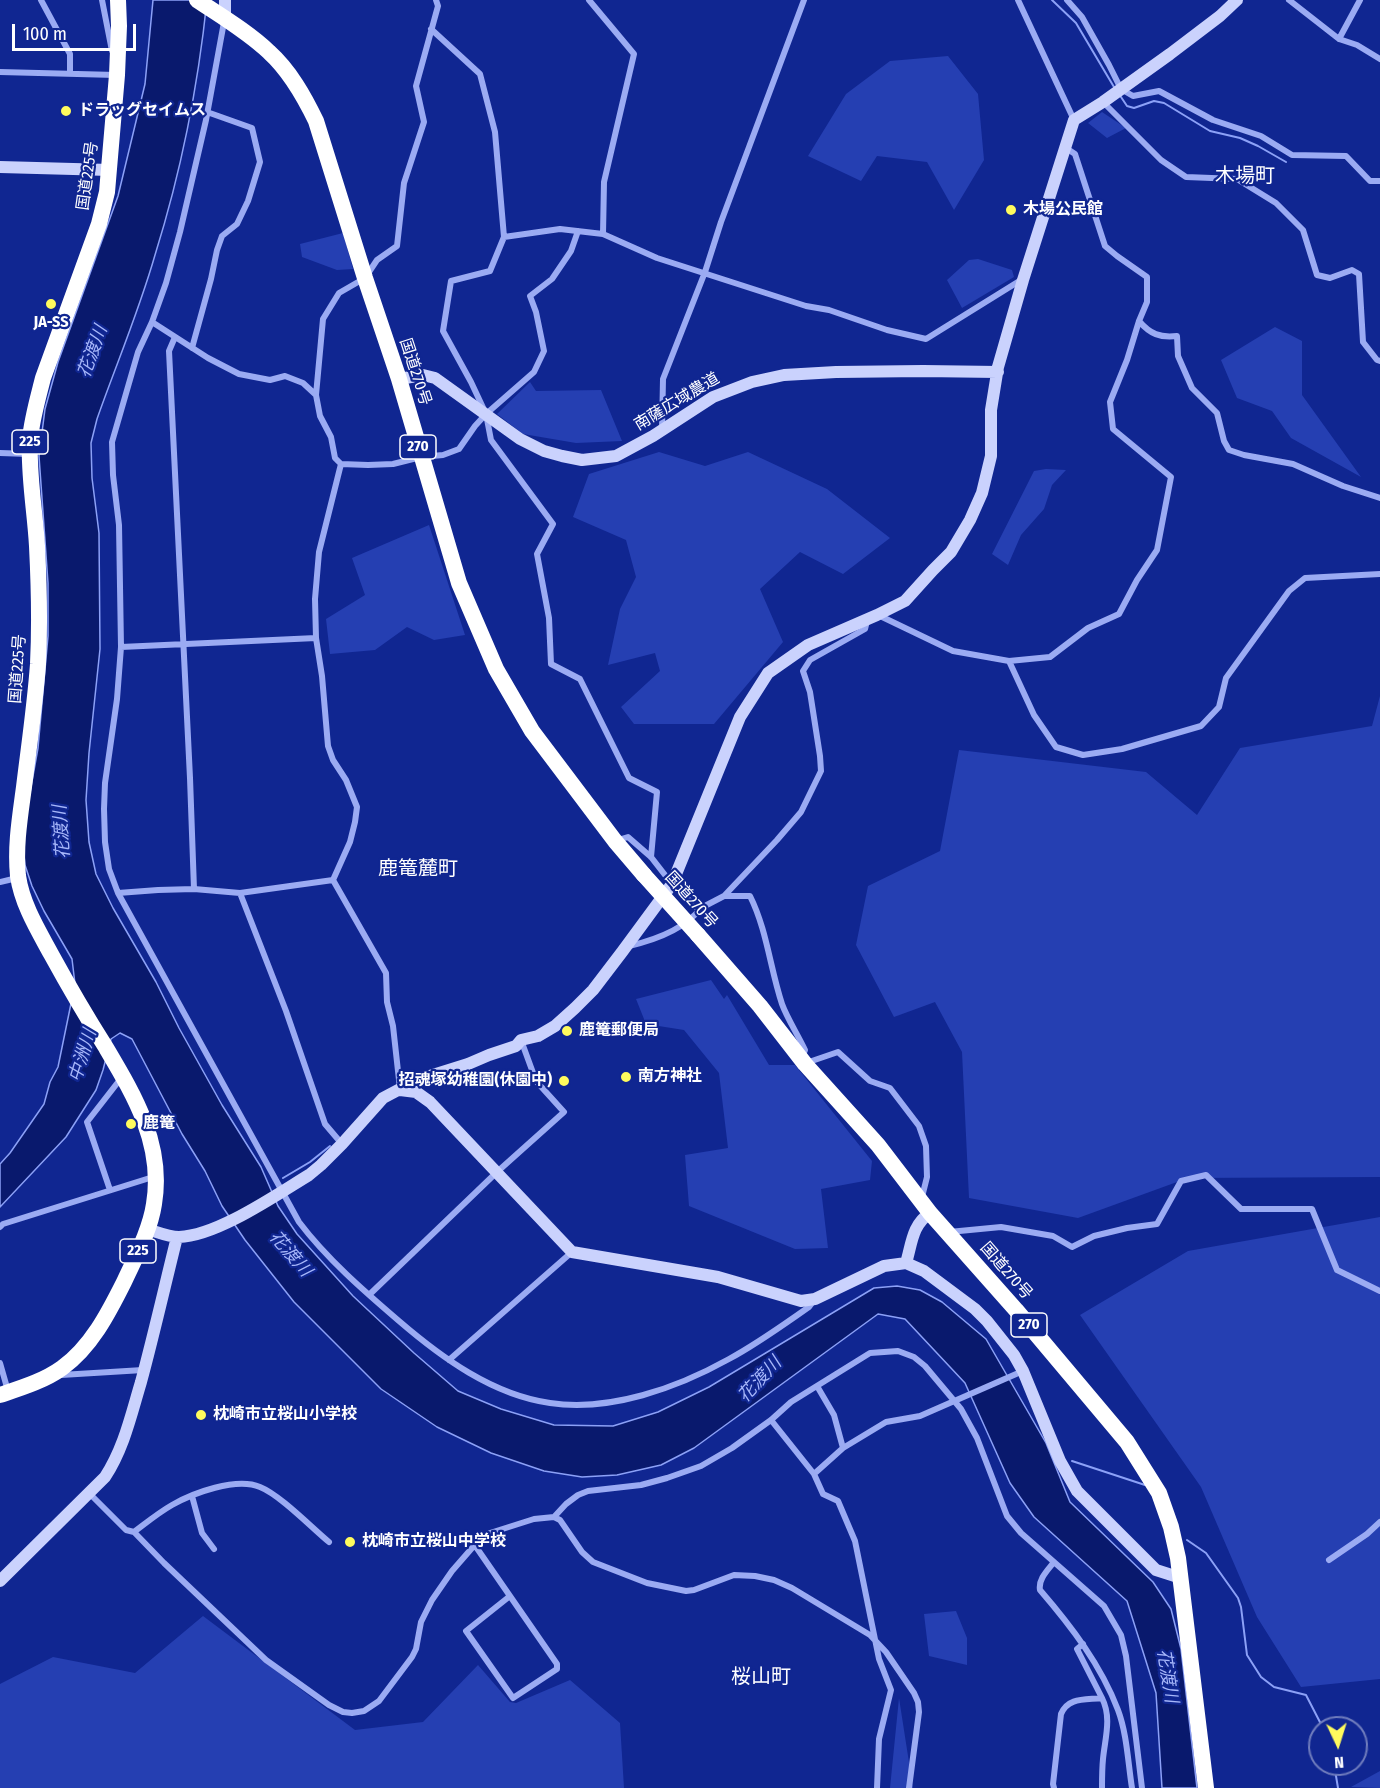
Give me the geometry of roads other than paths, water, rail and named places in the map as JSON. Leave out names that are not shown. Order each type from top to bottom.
[{"type":"highway","name":"国道225号","points":[[4,1394],[62,1369],[105,1321],[147,1229],[154,1204],[155,1176],[148,1129],[140,1107],[66,982],[35,924],[23,895],[19,878],[17,843],[33,719],[40,616],[30,454],[32,423],[44,378],[104,207],[110,170],[117,75],[118,0]]},
{"type":"highway","name":"国道270号","points":[[197,0],[223,11],[270,52],[290,75],[305,99],[319,130],[399,379],[459,583],[496,669],[532,731],[615,841],[878,1145],[926,1206],[1137,1456],[1159,1493],[1175,1541],[1181,1578],[1206,1788]]},
{"type":"street","points":[[41,0],[70,54],[70,73]]},
{"type":"street","points":[[0,72],[117,75],[102,0]]},
{"type":"street","points":[[436,0],[438,6],[416,86],[424,122],[404,183],[397,246],[377,260],[365,278],[339,292],[323,318],[316,395],[320,416],[331,437],[335,458],[341,464],[393,464],[421,457],[443,455],[459,449],[486,414],[534,372],[544,351],[537,312],[530,296],[552,279],[571,251],[578,231]]},
{"type":"street","points":[[589,0],[634,54],[604,182],[603,234]]},
{"type":"street","points":[[662,429],[663,379],[705,272],[721,222],[804,0]]},
{"type":"street","points":[[147,1229],[177,1237],[202,1233],[222,1225],[309,1175],[342,1144],[383,1098],[417,1080],[516,1046],[520,1040],[538,1036],[555,1026],[593,990],[672,884],[740,717],[768,673],[808,645],[905,601],[951,552],[970,520],[982,493],[991,456],[991,410],[998,372],[1023,280],[1074,120],[1018,0]]},
{"type":"street","points":[[1067,0],[1082,17],[1121,89],[1133,96],[1159,91],[1213,120],[1261,136],[1292,155],[1346,156],[1370,180],[1380,181]]},
{"type":"street","points":[[1074,120],[1103,102],[1220,16],[1236,0]]},
{"type":"street","points":[[1289,0],[1339,39],[1356,45],[1380,59]]},
{"type":"street","points":[[1339,39],[1360,0]]},
{"type":"street","points":[[223,11],[207,112],[180,232],[166,283],[138,352],[111,442],[119,525],[120,647],[117,699],[105,783],[104,809],[109,869],[118,893],[280,1192],[299,1222],[317,1245],[369,1295],[448,1360],[496,1386],[531,1399],[569,1405],[618,1400],[642,1396],[667,1388],[730,1359],[810,1307],[815,1299]]},
{"type":"street","points":[[431,29],[480,74],[495,132],[504,237],[490,272],[451,281],[443,331],[486,414],[491,440],[553,524],[537,554],[549,618],[551,664],[580,679],[629,778],[657,792],[651,857]]},
{"type":"street","points":[[1103,102],[1161,160],[1186,177],[1237,179],[1276,203],[1303,230],[1317,275],[1330,278],[1352,270],[1359,274],[1363,342],[1380,361]]},
{"type":"street","points":[[192,348],[222,236],[237,224],[248,201],[260,162],[252,128],[207,112]]},
{"type":"street","points":[[873,617],[953,651],[1009,661],[1050,657],[1088,628],[1119,614],[1137,580],[1157,550],[1171,477],[1113,429],[1110,402],[1128,360],[1147,302],[1147,277],[1105,246],[1075,154],[1066,148]]},
{"type":"street","points":[[0,167],[110,170]]},
{"type":"street","points":[[504,237],[560,229],[603,234],[657,258],[806,306],[829,310],[887,330],[926,339],[1023,280]]},
{"type":"street","points":[[1139,321],[1147,330],[1163,338],[1177,336],[1178,356],[1192,388],[1217,413],[1224,441],[1229,450],[1293,464],[1343,486],[1380,498]]},
{"type":"street","points":[[152,322],[239,374],[270,380],[285,376],[303,383],[316,395]]},
{"type":"street","points":[[175,337],[169,351],[194,890]]},
{"type":"street","name":"南薩広域農道","points":[[399,379],[423,375],[435,378],[520,438],[544,451],[582,460],[616,456],[719,394],[752,382],[784,375],[923,371],[998,372]]},
{"type":"street","points":[[0,453],[30,454]]},
{"type":"street","points":[[333,880],[350,842],[356,822],[357,807],[328,746],[316,638],[315,599],[319,552],[341,464]]},
{"type":"street","points":[[1009,661],[1034,715],[1056,747],[1083,755],[1122,749],[1201,726],[1219,707],[1226,678],[1289,591],[1305,578],[1380,574]]},
{"type":"street","points":[[625,946],[657,939],[693,918],[700,908],[724,896],[801,812],[821,771],[810,693],[803,671],[810,660],[865,629],[873,617]]},
{"type":"street","points":[[120,647],[316,638]]},
{"type":"street","points":[[615,841],[628,837],[651,857],[672,884],[696,907],[700,908]]},
{"type":"street","points":[[0,882],[19,878]]},
{"type":"street","points":[[118,893],[158,890],[240,893],[333,880]]},
{"type":"street","points":[[333,880],[386,973],[387,1002],[393,1026],[400,1090]]},
{"type":"street","points":[[240,893],[286,1011],[325,1124],[342,1144]]},
{"type":"street","points":[[724,896],[750,896],[760,916],[774,979],[783,1007],[805,1050],[803,1061],[838,1052],[870,1081],[890,1088],[919,1126],[926,1146],[926,1206],[915,1228],[906,1263]]},
{"type":"street","points":[[369,1295],[497,1172],[564,1112],[536,1081],[520,1040]]},
{"type":"street","points":[[110,1190],[87,1122],[123,1076]]},
{"type":"street","points":[[400,1090],[416,1092],[430,1102],[572,1252],[718,1277],[801,1301],[815,1299],[876,1269],[895,1263],[906,1263],[924,1271],[975,1309],[1014,1355],[1018,1372],[1060,1461],[1077,1491],[1156,1570],[1181,1578]]},
{"type":"street","points":[[949,1233],[1001,1227],[1053,1236],[1072,1247],[1094,1236],[1157,1224],[1181,1181],[1206,1175],[1241,1209],[1312,1209],[1337,1270],[1380,1291]]},
{"type":"street","points":[[0,1227],[3,1224],[155,1176]]},
{"type":"street","points":[[0,1581],[105,1477],[116,1461],[125,1438],[144,1370],[177,1237]]},
{"type":"street","points":[[448,1360],[572,1252]]},
{"type":"street","points":[[554,1517],[566,1503],[588,1491],[641,1485],[701,1466],[732,1448],[771,1420],[791,1402],[870,1353],[898,1351],[914,1357],[925,1366],[954,1401],[977,1438],[1006,1516],[1021,1533],[1104,1606],[1121,1635],[1126,1656],[1142,1788]]},
{"type":"street","points":[[0,1363],[4,1394]]},
{"type":"street","points":[[52,1373],[63,1375],[144,1370]]},
{"type":"street","points":[[814,1474],[843,1448],[886,1422],[920,1416],[1018,1372]]},
{"type":"street","points":[[817,1386],[834,1414],[843,1448]]},
{"type":"street","points":[[771,1420],[814,1474],[823,1494],[838,1501],[855,1541],[879,1659],[891,1690],[879,1739],[877,1788]]},
{"type":"street","points":[[134,1532],[172,1505],[192,1496],[218,1487],[245,1484],[262,1488],[328,1542]]},
{"type":"street","points":[[89,1493],[126,1530],[134,1532],[266,1660],[329,1705],[343,1712],[364,1711],[379,1701],[416,1649],[425,1611],[452,1571],[474,1544],[490,1533],[534,1519],[554,1517],[560,1520],[582,1552],[593,1562],[647,1583],[686,1591],[734,1575],[774,1580],[792,1588],[870,1635],[886,1652],[908,1684],[918,1702],[919,1712],[909,1788]]},
{"type":"street","points":[[192,1496],[202,1533],[214,1549]]},
{"type":"street","points":[[1329,1560],[1366,1534],[1380,1521]]},
{"type":"street","points":[[474,1544],[510,1596],[557,1664],[557,1669],[513,1698],[466,1631],[510,1596]]},
{"type":"street","points":[[1054,1562],[1041,1580],[1040,1590],[1067,1621],[1083,1644],[1107,1687],[1118,1712],[1132,1788]]},
{"type":"street","points":[[1083,1644],[1077,1649],[1105,1705],[1108,1727],[1102,1760],[1102,1788]]},
{"type":"street","points":[[1054,1788],[1061,1714],[1064,1706],[1069,1702],[1102,1698]]},
{"type":"water","points":[[153,0],[207,0],[199,65],[173,192],[149,276],[97,419],[91,443],[92,478],[99,533],[100,649],[86,800],[89,842],[96,874],[113,908],[222,1105],[261,1167],[278,1206],[297,1234],[353,1296],[458,1391],[501,1409],[554,1425],[613,1426],[658,1412],[709,1387],[874,1288],[897,1286],[920,1290],[942,1302],[986,1339],[1046,1443],[1070,1502],[1153,1582],[1171,1609],[1181,1649],[1197,1788],[1162,1788],[1156,1693],[1127,1601],[1034,1517],[1010,1483],[965,1383],[905,1319],[878,1314],[694,1448],[661,1465],[617,1475],[582,1477],[544,1471],[491,1453],[437,1427],[381,1389],[294,1302],[245,1240],[222,1206],[132,1039],[120,1033],[111,1039],[96,1090],[66,1137],[0,1207],[0,1164],[44,1104],[50,1082],[58,1067],[75,984],[72,959],[32,886],[25,865],[22,837],[38,748],[48,636],[48,583],[39,456],[45,409],[58,362],[118,196],[145,84]]},
{"type":"waterway","points":[[1052,0],[1076,23],[1114,87]]},
{"type":"waterway","points":[[1119,94],[1127,106],[1134,108],[1154,101],[1164,103],[1210,131],[1240,138],[1286,162]]},
{"type":"waterway","points":[[283,1178],[310,1162],[330,1146]]},
{"type":"waterway","points":[[1072,1461],[1145,1485]]},
{"type":"waterway","points":[[1187,1540],[1206,1553],[1238,1598],[1247,1655],[1261,1677],[1274,1687],[1306,1695],[1317,1716]]},
{"type":"waterway","points":[[1336,1776],[1338,1788]]},
{"type":"place","name":"ドラッグセイムス","points":[[66,111]]},
{"type":"place","name":"木場公民館","points":[[1011,210]]},
{"type":"place","name":"JA-SS","points":[[51,304]]},
{"type":"place","name":"鹿篭郵便局","points":[[567,1031]]},
{"type":"place","name":"南方神社","points":[[626,1077]]},
{"type":"place","name":"招魂塚幼稚園(休園中)","points":[[564,1081]]},
{"type":"place","name":"鹿篭","points":[[131,1124]]},
{"type":"place","name":"枕崎市立桜山小学校","points":[[201,1415]]},
{"type":"place","name":"枕崎市立桜山中学校","points":[[350,1542]]},
{"type":"district","name":"木場町","points":[[1245,176]]},
{"type":"district","name":"鹿篭麓町","points":[[418,869]]},
{"type":"district","name":"桜山町","points":[[761,1677]]},
{"type":"water label","name":"花渡川","points":[[93,352]]},
{"type":"water label","name":"花渡川","points":[[62,832]]},
{"type":"water label","name":"中洲川","points":[[83,1056]]},
{"type":"water label","name":"花渡川","points":[[290,1254]]},
{"type":"water label","name":"花渡川","points":[[760,1380]]},
{"type":"water label","name":"花渡川","points":[[1167,1676]]}]
